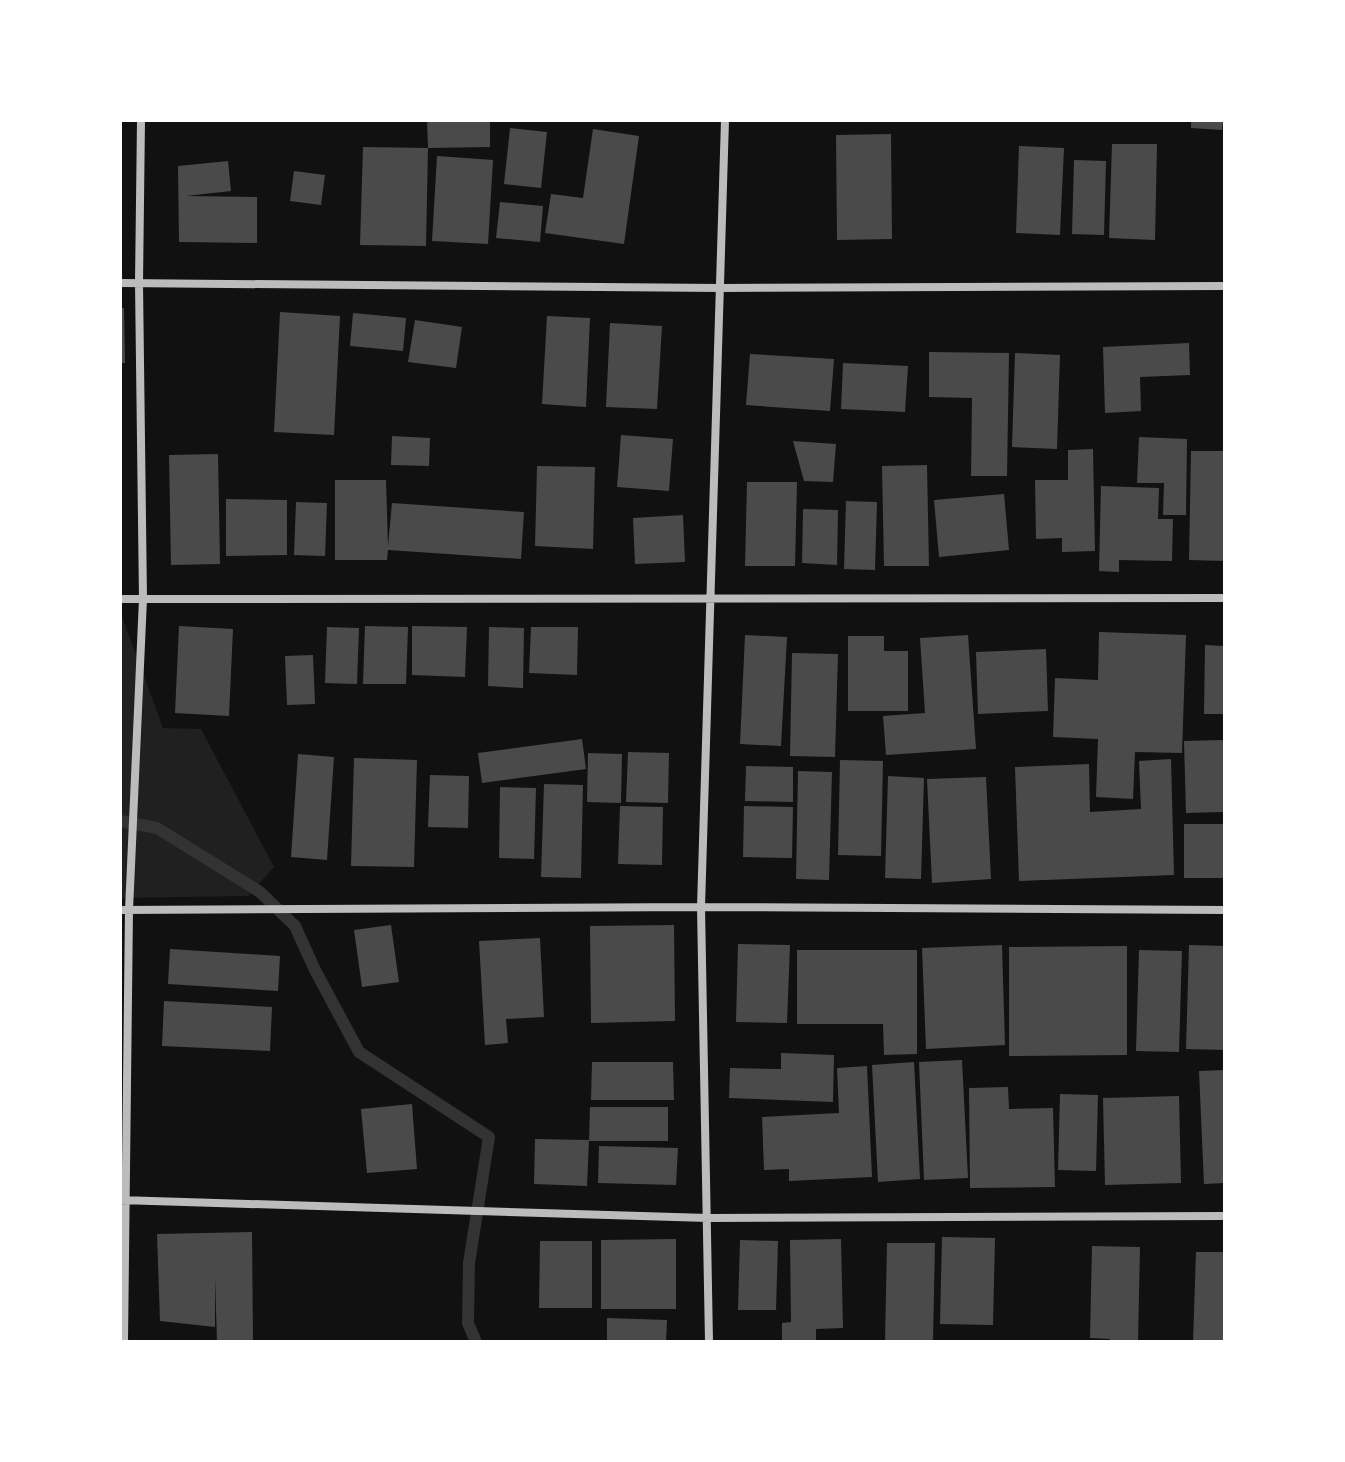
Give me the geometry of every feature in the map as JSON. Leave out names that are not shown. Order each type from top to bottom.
[{"type":"street","points":[[124,1342],[124,910],[143,599],[139,283],[141,120]]},
{"type":"street","points":[[709,1342],[701,907],[725,120]]},
{"type":"street","points":[[120,283],[721,288],[1225,286]]},
{"type":"street","points":[[120,599],[1225,598]]},
{"type":"street","points":[[124,910],[701,907],[1225,910]]},
{"type":"street","points":[[123,1200],[708,1218],[1225,1216]]},
{"type":"shaded area","points":[[120,611],[163,728],[201,729],[274,867],[248,896],[120,898]]},
{"type":"building","points":[[427,120],[490,120],[490,147],[428,148]]},
{"type":"building","points":[[1191,120],[1223,120],[1222,130],[1191,128]]},
{"type":"building","points":[[510,128],[547,132],[541,188],[504,184]]},
{"type":"building","points":[[593,129],[639,136],[624,244],[545,233],[551,194],[583,198]]},
{"type":"building","points":[[891,134],[892,239],[837,240],[836,135]]},
{"type":"building","points":[[1112,144],[1157,144],[1155,240],[1109,238]]},
{"type":"building","points":[[1019,146],[1064,148],[1060,235],[1016,233]]},
{"type":"building","points":[[363,147],[428,148],[426,246],[360,245]]},
{"type":"building","points":[[437,156],[493,160],[488,244],[432,241]]},
{"type":"building","points":[[1074,160],[1106,161],[1104,235],[1072,234]]},
{"type":"building","points":[[228,161],[231,191],[186,196],[257,197],[257,243],[179,242],[178,166]]},
{"type":"building","points":[[294,171],[325,175],[321,205],[290,201]]},
{"type":"building","points":[[500,202],[543,206],[540,242],[496,238]]},
{"type":"building","points":[[120,308],[124,308],[125,363],[120,363]]},
{"type":"building","points":[[280,312],[340,316],[334,435],[274,432]]},
{"type":"building","points":[[353,313],[406,318],[403,351],[350,346]]},
{"type":"building","points":[[547,316],[590,318],[586,407],[542,404]]},
{"type":"building","points":[[415,320],[462,327],[456,368],[408,362]]},
{"type":"building","points":[[610,323],[662,326],[657,409],[606,407]]},
{"type":"building","points":[[1189,343],[1190,375],[1140,377],[1141,411],[1105,413],[1103,347]]},
{"type":"building","points":[[929,352],[1009,353],[1007,476],[971,476],[972,398],[929,397]]},
{"type":"building","points":[[1015,353],[1060,355],[1057,449],[1012,447]]},
{"type":"building","points":[[750,354],[834,359],[830,411],[746,405]]},
{"type":"building","points":[[843,363],[908,366],[905,412],[841,409]]},
{"type":"building","points":[[621,435],[673,439],[669,491],[617,487]]},
{"type":"building","points":[[392,436],[430,438],[429,466],[391,465]]},
{"type":"building","points":[[1139,437],[1187,439],[1186,515],[1163,515],[1164,483],[1137,483]]},
{"type":"building","points":[[793,441],[836,444],[833,482],[804,481]]},
{"type":"building","points":[[1093,449],[1095,551],[1062,552],[1062,538],[1036,539],[1035,480],[1068,480],[1068,450]]},
{"type":"building","points":[[1191,451],[1225,451],[1225,561],[1189,560]]},
{"type":"building","points":[[218,454],[220,564],[171,565],[169,455]]},
{"type":"building","points":[[927,465],[929,566],[884,566],[882,466]]},
{"type":"building","points":[[537,466],[595,467],[593,549],[535,546]]},
{"type":"building","points":[[335,480],[386,480],[388,546],[392,503],[524,512],[521,559],[388,550],[387,560],[335,560]]},
{"type":"building","points":[[747,482],[797,482],[795,566],[745,566]]},
{"type":"building","points":[[1101,486],[1159,488],[1158,519],[1173,519],[1172,561],[1119,560],[1119,572],[1099,571]]},
{"type":"building","points":[[1004,494],[1009,550],[939,557],[934,500]]},
{"type":"building","points":[[226,499],[287,500],[287,555],[226,556]]},
{"type":"building","points":[[846,501],[877,502],[875,570],[844,569]]},
{"type":"building","points":[[296,502],[327,503],[325,556],[294,555]]},
{"type":"building","points":[[803,509],[838,510],[837,565],[802,563]]},
{"type":"building","points":[[683,515],[685,562],[635,564],[633,518]]},
{"type":"building","points":[[179,626],[233,629],[229,716],[175,713]]},
{"type":"building","points":[[365,626],[408,627],[406,684],[363,684]]},
{"type":"building","points":[[412,626],[467,627],[465,677],[412,675]]},
{"type":"building","points":[[327,627],[359,628],[357,684],[325,683]]},
{"type":"building","points":[[489,627],[524,628],[523,688],[488,686]]},
{"type":"building","points":[[531,627],[578,627],[577,675],[529,673]]},
{"type":"building","points":[[1099,632],[1186,635],[1182,753],[1135,752],[1133,799],[1096,797],[1098,739],[1053,737],[1055,678],[1098,680]]},
{"type":"building","points":[[745,635],[787,637],[781,746],[740,744]]},
{"type":"building","points":[[968,635],[976,749],[886,755],[883,716],[925,713],[920,638]]},
{"type":"building","points":[[848,636],[884,636],[884,651],[908,651],[908,711],[848,711]]},
{"type":"building","points":[[1205,645],[1225,646],[1225,714],[1204,714]]},
{"type":"building","points":[[1046,649],[1048,711],[978,714],[976,652]]},
{"type":"building","points":[[792,653],[838,654],[835,757],[790,756]]},
{"type":"building","points":[[313,655],[315,704],[287,705],[285,656]]},
{"type":"building","points":[[582,739],[586,769],[482,783],[478,753]]},
{"type":"building","points":[[1224,740],[1224,812],[1186,813],[1184,741]]},
{"type":"building","points":[[628,752],[669,753],[668,803],[626,802]]},
{"type":"building","points":[[588,753],[622,754],[621,803],[587,802]]},
{"type":"building","points":[[298,754],[334,757],[327,860],[291,857]]},
{"type":"building","points":[[354,758],[417,760],[414,867],[351,866]]},
{"type":"building","points":[[1171,759],[1174,875],[1019,881],[1015,767],[1089,764],[1090,812],[1141,809],[1139,761]]},
{"type":"building","points":[[840,760],[883,761],[881,856],[838,855]]},
{"type":"building","points":[[746,766],[793,767],[793,802],[745,801]]},
{"type":"building","points":[[798,771],[832,772],[829,880],[796,879]]},
{"type":"building","points":[[430,775],[469,776],[468,828],[428,827]]},
{"type":"building","points":[[888,776],[924,778],[921,879],[885,878]]},
{"type":"building","points":[[986,777],[991,879],[932,883],[927,779]]},
{"type":"building","points":[[544,784],[583,785],[581,878],[541,877]]},
{"type":"building","points":[[500,787],[536,788],[534,859],[499,858]]},
{"type":"building","points":[[620,806],[663,807],[662,865],[618,864]]},
{"type":"building","points":[[744,806],[793,807],[792,858],[743,857]]},
{"type":"building","points":[[1184,824],[1225,824],[1225,878],[1184,878]]},
{"type":"building","points":[[391,925],[399,982],[362,987],[354,930]]},
{"type":"building","points":[[674,925],[675,1021],[591,1023],[590,926]]},
{"type":"building","points":[[540,938],[544,1017],[506,1019],[508,1043],[485,1045],[479,941]]},
{"type":"building","points":[[738,944],[790,945],[787,1023],[736,1022]]},
{"type":"building","points":[[1002,945],[1005,1045],[926,1049],[922,948]]},
{"type":"building","points":[[1189,945],[1225,946],[1225,1050],[1186,1049]]},
{"type":"building","points":[[1127,946],[1127,1055],[1009,1056],[1009,947]]},
{"type":"building","points":[[170,949],[280,956],[278,991],[168,984]]},
{"type":"building","points":[[797,950],[917,950],[917,1054],[884,1055],[883,1024],[797,1024]]},
{"type":"building","points":[[1139,950],[1182,951],[1179,1052],[1136,1051]]},
{"type":"building","points":[[164,1001],[272,1007],[270,1051],[162,1046]]},
{"type":"building","points":[[781,1053],[834,1055],[833,1102],[729,1098],[730,1068],[781,1069]]},
{"type":"building","points":[[962,1060],[968,1178],[924,1180],[919,1062]]},
{"type":"building","points":[[592,1062],[673,1062],[674,1100],[591,1100]]},
{"type":"building","points":[[914,1062],[920,1179],[878,1182],[872,1065]]},
{"type":"building","points":[[867,1066],[872,1177],[789,1181],[789,1169],[764,1170],[762,1117],[839,1113],[837,1068]]},
{"type":"building","points":[[1225,1070],[1225,1183],[1204,1184],[1199,1071]]},
{"type":"building","points":[[1008,1087],[1009,1109],[1053,1108],[1055,1187],[970,1188],[969,1088]]},
{"type":"building","points":[[1060,1094],[1098,1095],[1096,1171],[1058,1170]]},
{"type":"building","points":[[1179,1096],[1181,1183],[1105,1185],[1103,1098]]},
{"type":"building","points":[[412,1104],[417,1169],[367,1173],[361,1109]]},
{"type":"building","points":[[590,1107],[668,1107],[668,1141],[589,1141]]},
{"type":"building","points":[[535,1139],[589,1140],[587,1186],[534,1184]]},
{"type":"building","points":[[599,1146],[678,1148],[676,1185],[598,1183]]},
{"type":"building","points":[[252,1232],[253,1342],[217,1342],[215,1277],[215,1327],[160,1321],[157,1234]]},
{"type":"building","points":[[942,1237],[995,1238],[993,1325],[940,1324]]},
{"type":"building","points":[[676,1239],[676,1309],[601,1309],[601,1240]]},
{"type":"building","points":[[841,1239],[843,1328],[816,1329],[816,1342],[782,1342],[782,1323],[791,1322],[790,1240]]},
{"type":"building","points":[[740,1240],[778,1241],[776,1310],[738,1310]]},
{"type":"building","points":[[540,1241],[592,1241],[592,1308],[539,1308]]},
{"type":"building","points":[[887,1243],[935,1243],[933,1342],[885,1342]]},
{"type":"building","points":[[1092,1246],[1140,1247],[1138,1342],[1090,1338]]},
{"type":"building","points":[[1196,1252],[1225,1252],[1225,1342],[1193,1342]]},
{"type":"building","points":[[607,1318],[667,1320],[666,1342],[607,1342]]},
{"type":"waterway","points":[[120,821],[157,828],[260,892],[295,926],[359,1052],[489,1137],[469,1263],[468,1323],[476,1342]]}]
